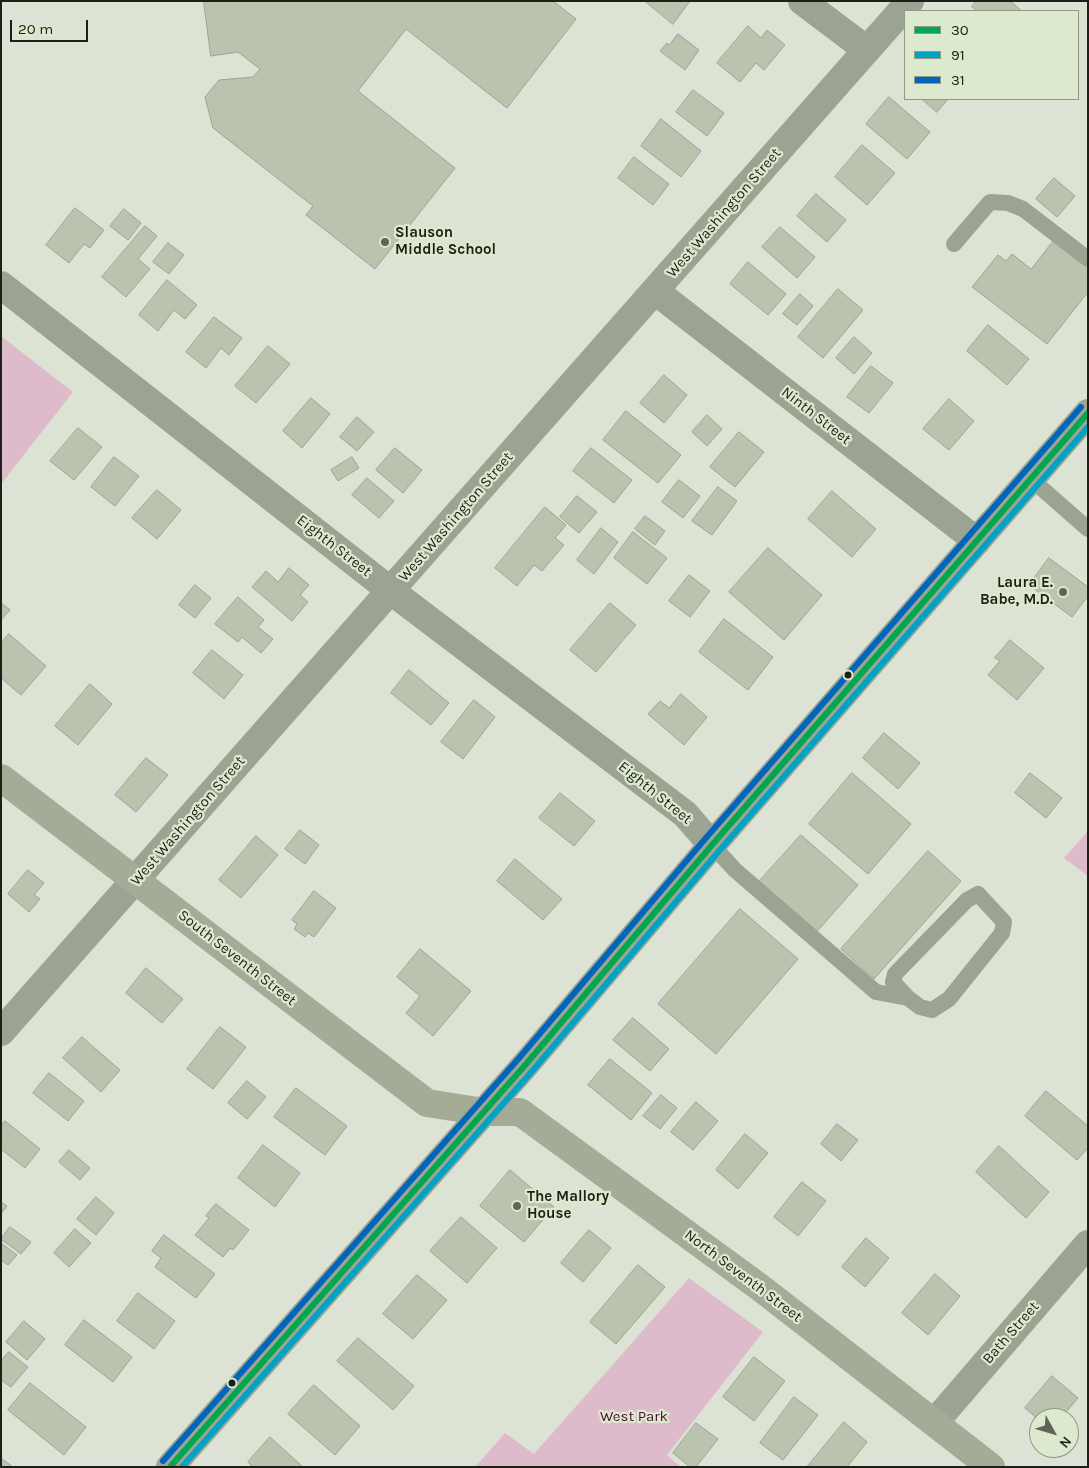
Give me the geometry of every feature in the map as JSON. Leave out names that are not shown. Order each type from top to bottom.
[{"type":"main road","points":[[170,1467],[484,1112],[712,845],[1088,413]]},
{"type":"street","points":[[802,1],[867,50]]},
{"type":"street","name":"West Washington Street","points":[[1,1032],[910,1]]},
{"type":"street","name":"Eighth Street","points":[[1,285],[390,591],[685,814],[712,845]]},
{"type":"street","name":"Ninth Street","points":[[655,291],[977,541]]},
{"type":"street","name":"South Seventh Street","points":[[1,778],[427,1103],[484,1112]]},
{"type":"street","name":"North Seventh Street","points":[[484,1112],[520,1112],[762,1289],[991,1467]]},
{"type":"street","name":"Bath Street","points":[[934,1422],[1088,1244]]},
{"type":"lane","points":[[954,244],[990,202],[1008,203],[1023,209],[1088,259]]},
{"type":"lane","points":[[1031,479],[1088,529]]},
{"type":"lane","points":[[712,845],[735,870],[876,992],[908,998],[920,1007],[932,1010],[949,999],[1002,933],[1004,922],[978,894],[967,900],[896,974],[893,982],[908,998]]},
{"type":"green space","points":[[1,336],[73,392],[1,484]]},
{"type":"green space","points":[[1088,831],[1088,876],[1064,858]]},
{"type":"green space","name":"West Park","points":[[689,1278],[763,1332],[667,1455],[681,1467],[475,1467],[505,1433],[534,1454]]},
{"type":"building","name":"Slauson Middle School","points":[[204,1],[553,1],[576,19],[507,108],[406,29],[358,91],[455,168],[375,269],[306,215],[313,206],[213,128],[205,97],[219,80],[253,77],[260,69],[238,52],[211,56]]},
{"type":"building","points":[[645,1],[690,1],[673,24]]},
{"type":"building","points":[[976,1],[1010,1],[1021,10],[976,10],[972,7]]},
{"type":"building","points":[[748,26],[761,38],[767,30],[785,45],[764,70],[756,63],[740,82],[717,63]]},
{"type":"building","points":[[678,34],[699,50],[685,70],[660,51],[667,43],[669,45]]},
{"type":"building","points":[[693,90],[724,113],[707,136],[676,112]]},
{"type":"building","points":[[889,97],[930,132],[907,159],[866,124]]},
{"type":"building","points":[[923,100],[947,100],[937,112]]},
{"type":"building","points":[[661,119],[701,151],[681,177],[641,146]]},
{"type":"building","points":[[862,145],[895,173],[867,205],[835,177]]},
{"type":"building","points":[[634,157],[669,184],[653,205],[618,178]]},
{"type":"building","points":[[1054,178],[1075,196],[1057,217],[1036,199]]},
{"type":"building","points":[[816,194],[846,220],[827,242],[797,216]]},
{"type":"building","points":[[75,208],[104,230],[90,248],[84,244],[69,263],[46,245]]},
{"type":"building","points":[[124,209],[141,223],[128,240],[110,226]]},
{"type":"building","points":[[145,226],[157,236],[138,259],[150,269],[126,297],[102,277]]},
{"type":"building","points":[[780,227],[815,257],[797,278],[762,247]]},
{"type":"building","points":[[1055,239],[1088,264],[1088,292],[1047,344],[972,287],[998,255],[1006,261],[1012,254],[1031,269]]},
{"type":"building","points":[[168,243],[184,255],[169,274],[153,262]]},
{"type":"building","points":[[748,262],[786,294],[768,315],[730,284]]},
{"type":"building","points":[[167,280],[197,305],[185,319],[174,310],[158,331],[139,315]]},
{"type":"building","points":[[838,289],[863,310],[823,358],[798,337]]},
{"type":"building","points":[[800,294],[813,306],[797,325],[783,314]]},
{"type":"building","points":[[214,317],[242,338],[229,355],[221,348],[206,368],[186,352]]},
{"type":"building","points":[[988,325],[1029,359],[1007,385],[967,351]]},
{"type":"building","points":[[854,337],[872,353],[854,374],[836,358]]},
{"type":"building","points":[[268,346],[290,364],[256,403],[235,386]]},
{"type":"building","points":[[871,366],[893,383],[869,413],[847,397]]},
{"type":"building","points":[[664,375],[687,395],[664,423],[640,403]]},
{"type":"building","points":[[311,398],[330,414],[302,448],[283,431]]},
{"type":"building","points":[[949,399],[974,421],[949,450],[923,429]]},
{"type":"building","points":[[626,411],[681,455],[658,483],[603,440]]},
{"type":"building","points":[[707,415],[722,429],[707,446],[692,432]]},
{"type":"building","points":[[357,417],[374,432],[357,451],[340,437]]},
{"type":"building","points":[[78,428],[102,447],[74,480],[50,461]]},
{"type":"building","points":[[739,432],[764,452],[735,487],[710,467]]},
{"type":"building","points":[[395,448],[422,470],[403,493],[376,470]]},
{"type":"building","points":[[591,448],[632,480],[614,503],[573,471]]},
{"type":"building","points":[[114,457],[139,476],[115,506],[91,487]]},
{"type":"building","points":[[352,457],[359,468],[338,481],[331,470]]},
{"type":"building","points":[[367,478],[394,501],[379,518],[352,495]]},
{"type":"building","points":[[679,480],[700,496],[683,518],[662,502]]},
{"type":"building","points":[[718,487],[737,501],[712,535],[692,521]]},
{"type":"building","points":[[157,490],[181,510],[157,539],[132,518]]},
{"type":"building","points":[[832,491],[876,529],[852,557],[808,519]]},
{"type":"building","points":[[577,496],[597,512],[579,533],[560,517]]},
{"type":"building","points":[[545,507],[566,525],[555,538],[564,545],[542,571],[534,565],[517,586],[495,568]]},
{"type":"building","points":[[645,516],[665,531],[655,545],[635,529]]},
{"type":"building","points":[[601,528],[618,542],[594,574],[577,560]]},
{"type":"building","points":[[633,532],[667,558],[647,584],[614,558]]},
{"type":"building","points":[[768,548],[822,595],[784,640],[729,592]]},
{"type":"building","name":"Laura E. Babe, M.D.","points":[[1049,558],[1088,587],[1088,596],[1072,617],[1029,585]]},
{"type":"building","points":[[289,568],[309,585],[300,595],[308,602],[292,621],[252,587],[266,571],[278,582]]},
{"type":"building","points":[[689,575],[710,591],[690,617],[669,601]]},
{"type":"building","points":[[195,585],[211,598],[195,618],[179,605]]},
{"type":"building","points":[[238,597],[264,620],[258,627],[273,639],[261,653],[242,637],[238,642],[215,624]]},
{"type":"building","points":[[1,603],[10,610],[1,620]]},
{"type":"building","points":[[610,603],[636,625],[596,672],[570,650]]},
{"type":"building","points":[[724,619],[773,657],[748,690],[699,652]]},
{"type":"building","points":[[9,634],[46,666],[21,695],[1,678],[1,643]]},
{"type":"building","points":[[1010,640],[1044,668],[1017,700],[988,675],[1000,661],[995,658]]},
{"type":"building","points":[[212,650],[243,675],[224,699],[193,673]]},
{"type":"building","points":[[409,670],[449,703],[431,725],[391,693]]},
{"type":"building","points":[[90,684],[112,704],[78,745],[55,726]]},
{"type":"building","points":[[681,694],[707,717],[684,745],[648,714],[660,701],[669,708]]},
{"type":"building","points":[[474,700],[495,717],[463,759],[441,742]]},
{"type":"building","points":[[884,733],[920,763],[898,789],[863,758]]},
{"type":"building","points":[[146,758],[168,775],[136,812],[115,795]]},
{"type":"building","points":[[852,773],[911,824],[868,874],[809,824]]},
{"type":"building","points":[[1030,773],[1062,798],[1046,818],[1015,793]]},
{"type":"building","points":[[560,793],[595,821],[574,846],[539,818]]},
{"type":"building","points":[[300,830],[319,845],[305,864],[285,849]]},
{"type":"building","points":[[801,835],[858,885],[813,936],[756,885]]},
{"type":"building","points":[[256,836],[278,855],[241,898],[219,880]]},
{"type":"building","points":[[928,851],[961,881],[874,979],[841,949]]},
{"type":"building","points":[[515,859],[562,899],[543,920],[497,881]]},
{"type":"building","points":[[28,870],[44,883],[34,895],[40,899],[29,912],[8,894]]},
{"type":"building","points":[[314,891],[336,908],[314,937],[308,933],[305,937],[294,929],[297,924],[292,920]]},
{"type":"building","points":[[740,909],[798,959],[716,1054],[658,1004]]},
{"type":"building","points":[[420,949],[471,991],[433,1036],[406,1013],[420,996],[397,977]]},
{"type":"building","points":[[146,968],[183,999],[162,1023],[126,993]]},
{"type":"building","points":[[633,1018],[669,1049],[650,1071],[613,1040]]},
{"type":"building","points":[[220,1027],[246,1047],[213,1089],[187,1069]]},
{"type":"building","points":[[82,1037],[120,1070],[101,1092],[63,1058]]},
{"type":"building","points":[[610,1059],[652,1093],[631,1120],[588,1085]]},
{"type":"building","points":[[49,1073],[84,1101],[68,1121],[33,1093]]},
{"type":"building","points":[[247,1081],[266,1097],[247,1119],[228,1103]]},
{"type":"building","points":[[296,1088],[347,1126],[325,1155],[274,1117]]},
{"type":"building","points":[[1046,1091],[1088,1126],[1088,1148],[1077,1160],[1025,1116]]},
{"type":"building","points":[[661,1095],[677,1108],[660,1129],[643,1116]]},
{"type":"building","points":[[696,1102],[718,1121],[693,1150],[671,1132]]},
{"type":"building","points":[[5,1121],[40,1149],[25,1168],[1,1149],[1,1126]]},
{"type":"building","points":[[837,1124],[858,1140],[841,1161],[821,1144]]},
{"type":"building","points":[[745,1134],[768,1153],[738,1189],[716,1170]]},
{"type":"building","points":[[263,1145],[300,1173],[275,1207],[238,1178]]},
{"type":"building","points":[[999,1146],[1049,1192],[1026,1218],[976,1172]]},
{"type":"building","points":[[69,1150],[90,1168],[80,1180],[59,1162]]},
{"type":"building","name":"The Mallory House","points":[[510,1170],[554,1207],[524,1242],[480,1206]]},
{"type":"building","points":[[802,1182],[826,1201],[798,1236],[774,1217]]},
{"type":"building","points":[[96,1197],[114,1213],[96,1235],[77,1219]]},
{"type":"building","points":[[1,1202],[7,1206],[1,1214]]},
{"type":"building","points":[[216,1204],[249,1230],[233,1250],[230,1248],[223,1257],[195,1235],[209,1218],[206,1216]]},
{"type":"building","points":[[461,1217],[497,1248],[467,1283],[430,1251]]},
{"type":"building","points":[[10,1227],[31,1242],[21,1254],[1,1239]]},
{"type":"building","points":[[75,1229],[91,1243],[69,1267],[54,1253]]},
{"type":"building","points":[[589,1230],[611,1248],[583,1282],[561,1263]]},
{"type":"building","points":[[164,1235],[215,1274],[196,1298],[155,1267],[161,1258],[152,1251]]},
{"type":"building","points":[[866,1238],[889,1258],[865,1287],[842,1267]]},
{"type":"building","points":[[1,1243],[17,1255],[8,1265],[1,1260]]},
{"type":"building","points":[[638,1265],[665,1287],[616,1344],[590,1322]]},
{"type":"building","points":[[935,1274],[960,1296],[928,1335],[902,1313]]},
{"type":"building","points":[[417,1275],[447,1300],[413,1339],[383,1314]]},
{"type":"building","points":[[138,1293],[175,1321],[154,1349],[117,1321]]},
{"type":"building","points":[[84,1320],[132,1357],[113,1382],[65,1345]]},
{"type":"building","points":[[24,1321],[45,1339],[27,1360],[6,1342]]},
{"type":"building","points":[[358,1338],[414,1386],[393,1410],[337,1361]]},
{"type":"building","points":[[9,1352],[28,1367],[11,1387],[1,1380],[1,1361]]},
{"type":"building","points":[[754,1357],[785,1381],[754,1421],[723,1397]]},
{"type":"building","points":[[1052,1376],[1078,1398],[1070,1408],[1029,1408],[1029,1411],[1025,1408]]},
{"type":"building","points":[[30,1383],[86,1427],[64,1455],[8,1410]]},
{"type":"building","points":[[314,1385],[360,1426],[335,1455],[288,1414]]},
{"type":"building","points":[[794,1397],[818,1415],[783,1460],[760,1443]]},
{"type":"building","points":[[844,1422],[867,1442],[847,1467],[807,1467]]},
{"type":"building","points":[[696,1423],[718,1439],[696,1467],[690,1467],[673,1453]]},
{"type":"building","points":[[270,1437],[303,1467],[253,1467],[248,1462]]},
{"type":"building","points":[[1,1458],[13,1467],[1,1467]]},
{"type":"transit line","name":"31","points":[[163,1461],[520,1057],[705,839],[1081,407]]},
{"type":"transit line","name":"30","points":[[170,1467],[527,1063],[712,845],[1088,413]]},
{"type":"transit line","name":"91","points":[[182,1467],[534,1069],[719,851],[1088,427]]},
{"type":"place","name":"Slauson Middle School","points":[[385,242]]},
{"type":"place","name":"Laura E. Babe, M.D.","points":[[1063,592]]},
{"type":"place","name":"The Mallory House","points":[[517,1206]]}]
